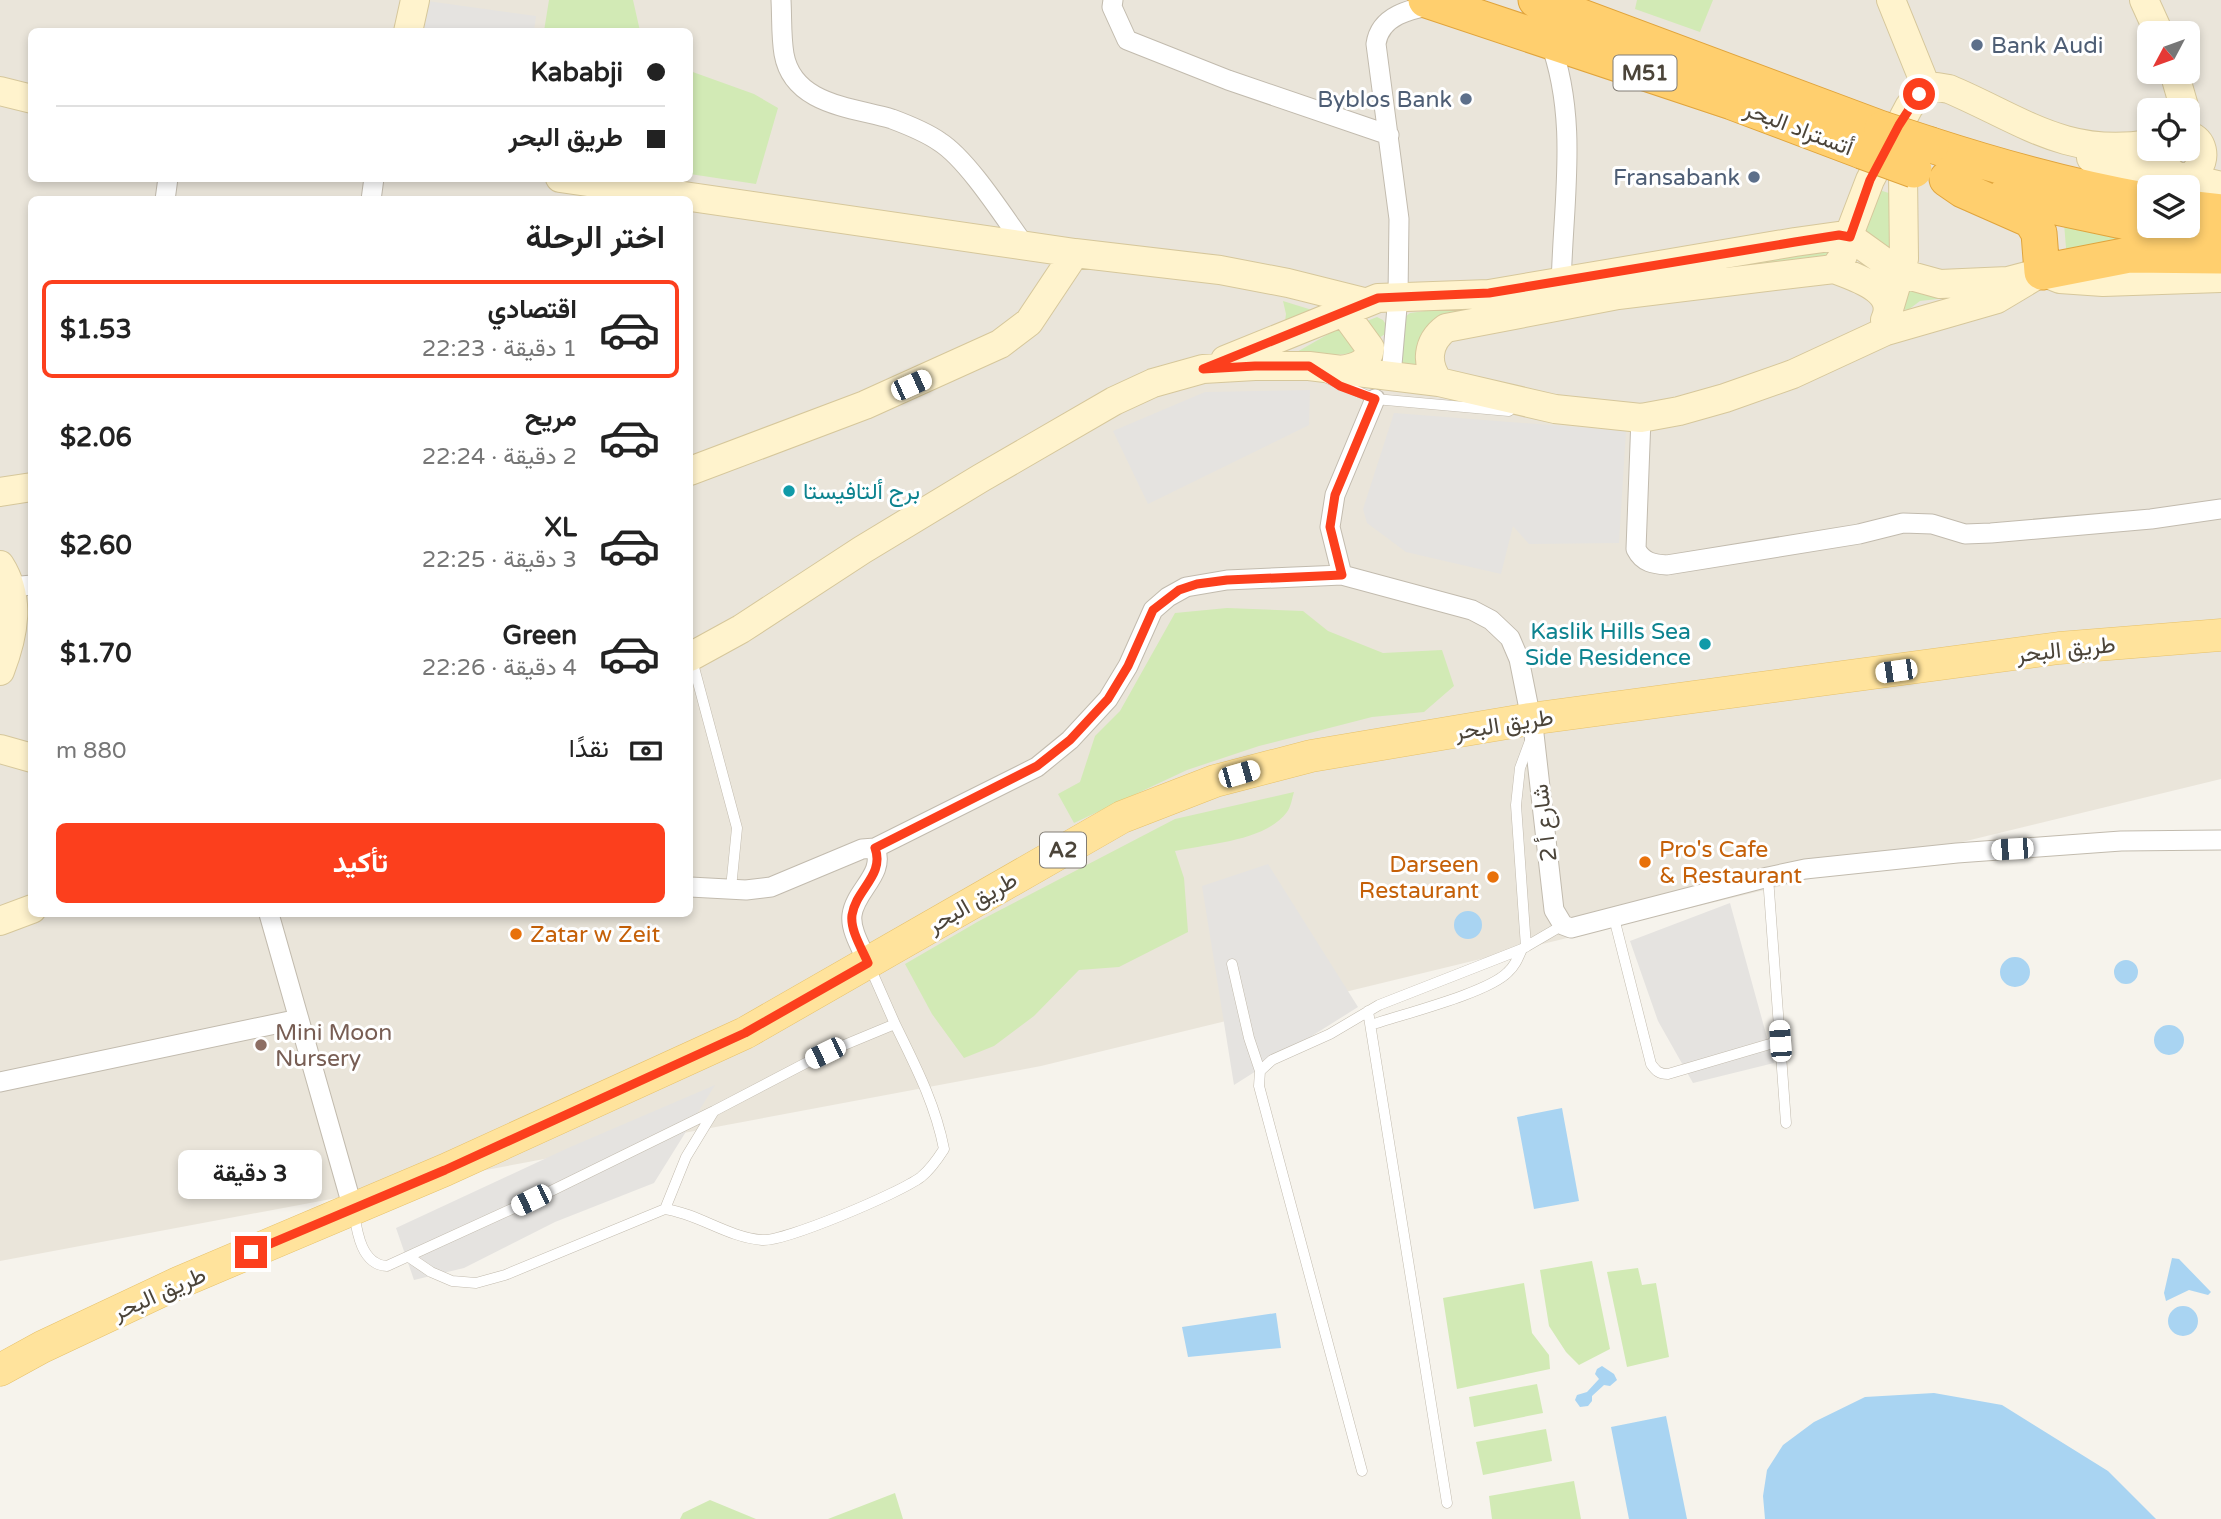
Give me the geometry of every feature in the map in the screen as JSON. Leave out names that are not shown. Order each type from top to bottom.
[{"type":"highway","name":"أتستراد البحر","points":[[1536,0],[1872,140]]},
{"type":"highway","name":"أتستراد البحر","points":[[1432,2],[1732,102],[1872,140],[1923,157],[1979,161],[2137,199]]},
{"type":"highway","name":"أتستراد البحر","points":[[1923,157],[1947,179],[2039,205],[2221,237]]},
{"type":"highway","points":[[1947,179],[1963,190],[2031,220],[2039,233],[2042,272],[2129,255],[2221,256]]},
{"type":"highway","points":[[2200,198],[2221,212]]},
{"type":"main road","points":[[409,28],[415,0]]},
{"type":"main road","points":[[1891,0],[1927,89]]},
{"type":"main road","points":[[1834,268],[1842,258],[1877,165],[1909,107],[1919,94],[1927,89],[1949,89],[2028,128],[2062,140],[2112,148],[2137,145]]},
{"type":"main road","points":[[0,92],[28,98]]},
{"type":"main road","points":[[1858,342],[1881,326],[1900,273],[1905,240],[1903,174],[1906,145],[1924,105],[1932,102],[1973,115],[2061,150],[2152,175]]},
{"type":"main road","points":[[2192,175],[2205,162],[2200,143]]},
{"type":"main road","points":[[587,182],[683,196]]},
{"type":"main road","points":[[2200,187],[2221,186]]},
{"type":"main road","points":[[693,197],[1075,253],[1220,270],[1288,283],[1354,307],[1370,348],[1369,355],[1363,363],[1342,370]]},
{"type":"main road","points":[[1439,382],[1431,372],[1429,363],[1432,346],[1438,334],[1446,328],[1561,293],[1795,242],[1839,235],[1850,237],[1900,273],[1940,285],[2008,281],[2042,272],[2060,279],[2103,282],[2221,278]]},
{"type":"main road","points":[[1905,240],[1929,265],[1959,285]]},
{"type":"main road","points":[[693,470],[865,405],[1000,344],[1029,322],[1075,253]]},
{"type":"main road","points":[[693,655],[741,629],[862,550],[1114,401],[1153,383],[1203,369],[1354,307],[1398,296],[1662,289],[1805,274],[1834,268],[1869,284],[1886,299],[1889,309]]},
{"type":"main road","points":[[1203,369],[1309,366],[1439,382],[1555,409],[1641,418],[1725,398],[1793,374],[1886,331],[1997,299],[2042,272]]},
{"type":"main road","points":[[0,492],[28,488]]},
{"type":"main road","points":[[0,671],[11,633],[15,599],[14,579]]},
{"type":"main road","name":"طريق البحر","points":[[0,1370],[178,1283],[445,1170],[745,1033],[1122,817],[1168,797],[1251,770],[1311,756],[2059,648],[2221,635]]},
{"type":"main road","points":[[0,748],[28,757]]},
{"type":"main road","points":[[0,922],[28,911]]},
{"type":"street","points":[[781,0],[784,55],[797,82],[808,93],[830,103],[892,120],[951,149],[1025,246]]},
{"type":"street","points":[[1113,0],[1112,7],[1127,40],[1228,80],[1389,135]]},
{"type":"street","points":[[1391,376],[1398,296],[1399,219],[1378,63],[1377,36],[1386,22],[1393,17],[1432,2]]},
{"type":"street","points":[[1549,39],[1561,75],[1567,112],[1561,293]]},
{"type":"street","points":[[1342,575],[1330,527],[1335,495],[1375,399]]},
{"type":"street","points":[[1641,418],[1636,550],[1642,558],[1654,564],[1667,565],[1859,534],[1903,523],[1920,522],[1955,532],[1978,534],[2151,519],[2221,509]]},
{"type":"street","name":"شارع أ 2","points":[[693,887],[746,890],[771,887],[862,849],[875,848],[1037,766],[1070,740],[1108,699],[1128,666],[1153,610],[1179,590],[1197,584],[1227,580],[1342,575],[1472,610],[1491,620],[1510,638],[1515,647],[1532,726],[1554,910],[1563,925]]},
{"type":"street","points":[[1563,925],[1579,928],[1805,869],[1957,853],[2121,841],[2221,840]]},
{"type":"street","points":[[868,963],[852,915],[857,899],[876,870],[878,861],[875,848]]},
{"type":"street","points":[[270,917],[353,1209]]},
{"type":"street","points":[[0,1082],[299,1018]]},
{"type":"lane","points":[[1309,366],[1340,386],[1375,399],[1515,412],[1555,409]]},
{"type":"lane","points":[[693,668],[737,828],[731,888]]},
{"type":"lane","points":[[1371,1025],[1488,986],[1507,974],[1515,965],[1524,948],[1516,805],[1520,768],[1532,726]]},
{"type":"lane","points":[[1768,877],[1786,1123]]},
{"type":"lane","points":[[1615,918],[1655,1071],[1668,1074],[1780,1041]]},
{"type":"lane","points":[[1260,1071],[1272,1060],[1331,1034],[1368,1011],[1524,948],[1563,925]]},
{"type":"lane","points":[[409,1257],[431,1272],[452,1281],[476,1283],[505,1275],[665,1209],[683,1212],[735,1235],[774,1241],[867,1203],[919,1178],[932,1167],[944,1149],[938,1118],[930,1095],[868,963]]},
{"type":"lane","points":[[1232,964],[1248,1038],[1260,1071],[1259,1086],[1362,1471]]},
{"type":"lane","points":[[1368,1011],[1447,1503]]},
{"type":"lane","points":[[353,1209],[362,1245],[372,1261],[387,1266],[714,1111],[825,1053],[895,1024]]},
{"type":"lane","points":[[665,1209],[686,1157],[714,1111]]},
{"type":"shaded area","points":[[0,0],[2221,0],[2221,779],[1041,1066],[0,1261]]},
{"type":"shaded area","points":[[420,0],[536,16],[534,28],[414,28]]},
{"type":"shaded area","points":[[1310,390],[1309,425],[1148,504],[1113,431],[1205,392]]},
{"type":"shaded area","points":[[1394,413],[1626,431],[1619,543],[1529,544],[1513,526],[1501,574],[1406,552],[1367,523],[1363,509]]},
{"type":"shaded area","points":[[1268,864],[1358,1007],[1234,1085],[1202,886]]},
{"type":"shaded area","points":[[1730,903],[1774,1063],[1693,1083],[1658,1021],[1630,941]]},
{"type":"shaded area","points":[[715,1085],[654,1183],[555,1222],[464,1268],[414,1280],[396,1228],[568,1148]]},
{"type":"green space","points":[[549,0],[633,0],[639,28],[544,28]]},
{"type":"green space","points":[[1637,0],[1713,0],[1700,32],[1635,9]]},
{"type":"green space","points":[[693,72],[754,94],[778,108],[756,184],[693,174]]},
{"type":"green space","points":[[1876,189],[1892,194],[1897,261],[1861,237]]},
{"type":"green space","points":[[2064,223],[2137,233],[2137,237],[2067,260]]},
{"type":"green space","points":[[1832,245],[1831,261],[1737,265]]},
{"type":"green space","points":[[1903,288],[1955,297],[1920,301],[1908,310],[1902,309]]},
{"type":"green space","points":[[1532,297],[1436,326],[1419,364],[1397,364],[1400,321],[1410,313]]},
{"type":"green space","points":[[1283,301],[1325,314],[1284,329],[1286,314]]},
{"type":"green space","points":[[1377,317],[1387,326],[1385,334],[1379,338],[1367,321]]},
{"type":"green space","points":[[1339,328],[1362,352],[1281,361]]},
{"type":"green space","points":[[1227,608],[1303,611],[1328,631],[1383,653],[1442,650],[1454,686],[1424,712],[1372,717],[1259,746],[1187,770],[1074,823],[1058,794],[1080,782],[1095,736],[1120,711],[1175,613]]},
{"type":"green space","points":[[1294,792],[1287,812],[1278,822],[1265,829],[1236,840],[1175,851],[1184,878],[1188,932],[1119,967],[1079,970],[1034,1016],[994,1046],[964,1058],[932,1014],[905,964],[979,921],[1175,819]]},
{"type":"green space","points":[[1592,1261],[1610,1349],[1579,1365],[1566,1352],[1549,1326],[1540,1270]]},
{"type":"green space","points":[[1638,1268],[1642,1285],[1656,1283],[1669,1357],[1627,1367],[1607,1272]]},
{"type":"green space","points":[[1524,1283],[1532,1333],[1549,1355],[1550,1369],[1457,1389],[1443,1298]]},
{"type":"green space","points":[[1537,1384],[1543,1413],[1474,1427],[1469,1397]]},
{"type":"green space","points":[[1546,1429],[1552,1461],[1483,1475],[1476,1442]]},
{"type":"green space","points":[[1574,1481],[1581,1519],[1492,1519],[1489,1496]]},
{"type":"green space","points":[[895,1493],[903,1519],[828,1519]]},
{"type":"green space","points":[[710,1500],[756,1519],[680,1519],[683,1513]]},
{"type":"water","points":[[1468,911],[1478,915],[1482,925],[1478,935],[1468,939],[1458,935],[1454,925],[1458,915]]},
{"type":"water","points":[[2015,957],[2021,958],[2029,966],[2029,978],[2021,986],[2015,987],[2009,986],[2001,978],[2000,972],[2001,966],[2009,958]]},
{"type":"water","points":[[2126,960],[2135,963],[2138,972],[2135,981],[2126,984],[2117,981],[2114,972],[2117,963]]},
{"type":"water","points":[[2169,1025],[2180,1029],[2184,1040],[2180,1051],[2169,1055],[2158,1051],[2154,1040],[2158,1029]]},
{"type":"water","points":[[1562,1108],[1579,1201],[1534,1209],[1517,1117]]},
{"type":"water","points":[[2172,1258],[2179,1259],[2211,1292],[2208,1295],[2189,1290],[2166,1301],[2164,1293]]},
{"type":"water","points":[[2183,1306],[2194,1310],[2198,1321],[2194,1332],[2183,1336],[2172,1332],[2168,1321],[2172,1310]]},
{"type":"water","points":[[1276,1313],[1281,1348],[1188,1357],[1182,1327]]},
{"type":"water","points":[[1602,1366],[1614,1374],[1617,1380],[1610,1386],[1604,1385],[1592,1396],[1588,1406],[1580,1407],[1575,1400],[1577,1395],[1587,1392],[1599,1379],[1595,1374]]},
{"type":"water","points":[[1934,1393],[2002,1405],[2108,1471],[2156,1519],[1765,1519],[1763,1496],[1767,1470],[1783,1445],[1814,1422],[1865,1397]]},
{"type":"water","points":[[1666,1416],[1687,1519],[1629,1519],[1611,1427]]},
{"type":"place","name":"Bank Audi","points":[[1977,45]]},
{"type":"place","name":"Byblos Bank","points":[[1466,99]]},
{"type":"place","name":"Fransabank","points":[[1754,177]]},
{"type":"place","name":"برج ألتافيستا","points":[[789,491]]},
{"type":"place","name":"Kaslik Hills Sea Side Residence","points":[[1705,644]]},
{"type":"place","name":"Pro's Cafe & Restaurant","points":[[1645,862]]},
{"type":"place","name":"Darseen Restaurant","points":[[1493,877]]},
{"type":"place","name":"Zatar w Zeit","points":[[516,934]]},
{"type":"place","name":"Mini Moon Nursery","points":[[261,1045]]},
{"type":"route","points":[[251,1252],[391,1194],[745,1033],[868,963],[852,915],[857,899],[876,870],[878,861],[875,848],[1037,766],[1070,740],[1108,699],[1128,666],[1148,619],[1162,601],[1179,590],[1197,584],[1227,580],[1342,575],[1330,527],[1335,495],[1375,399],[1340,386],[1309,366],[1203,369],[1378,298],[1489,293],[1839,235],[1850,237],[1870,180],[1909,107],[1919,94]]}]
